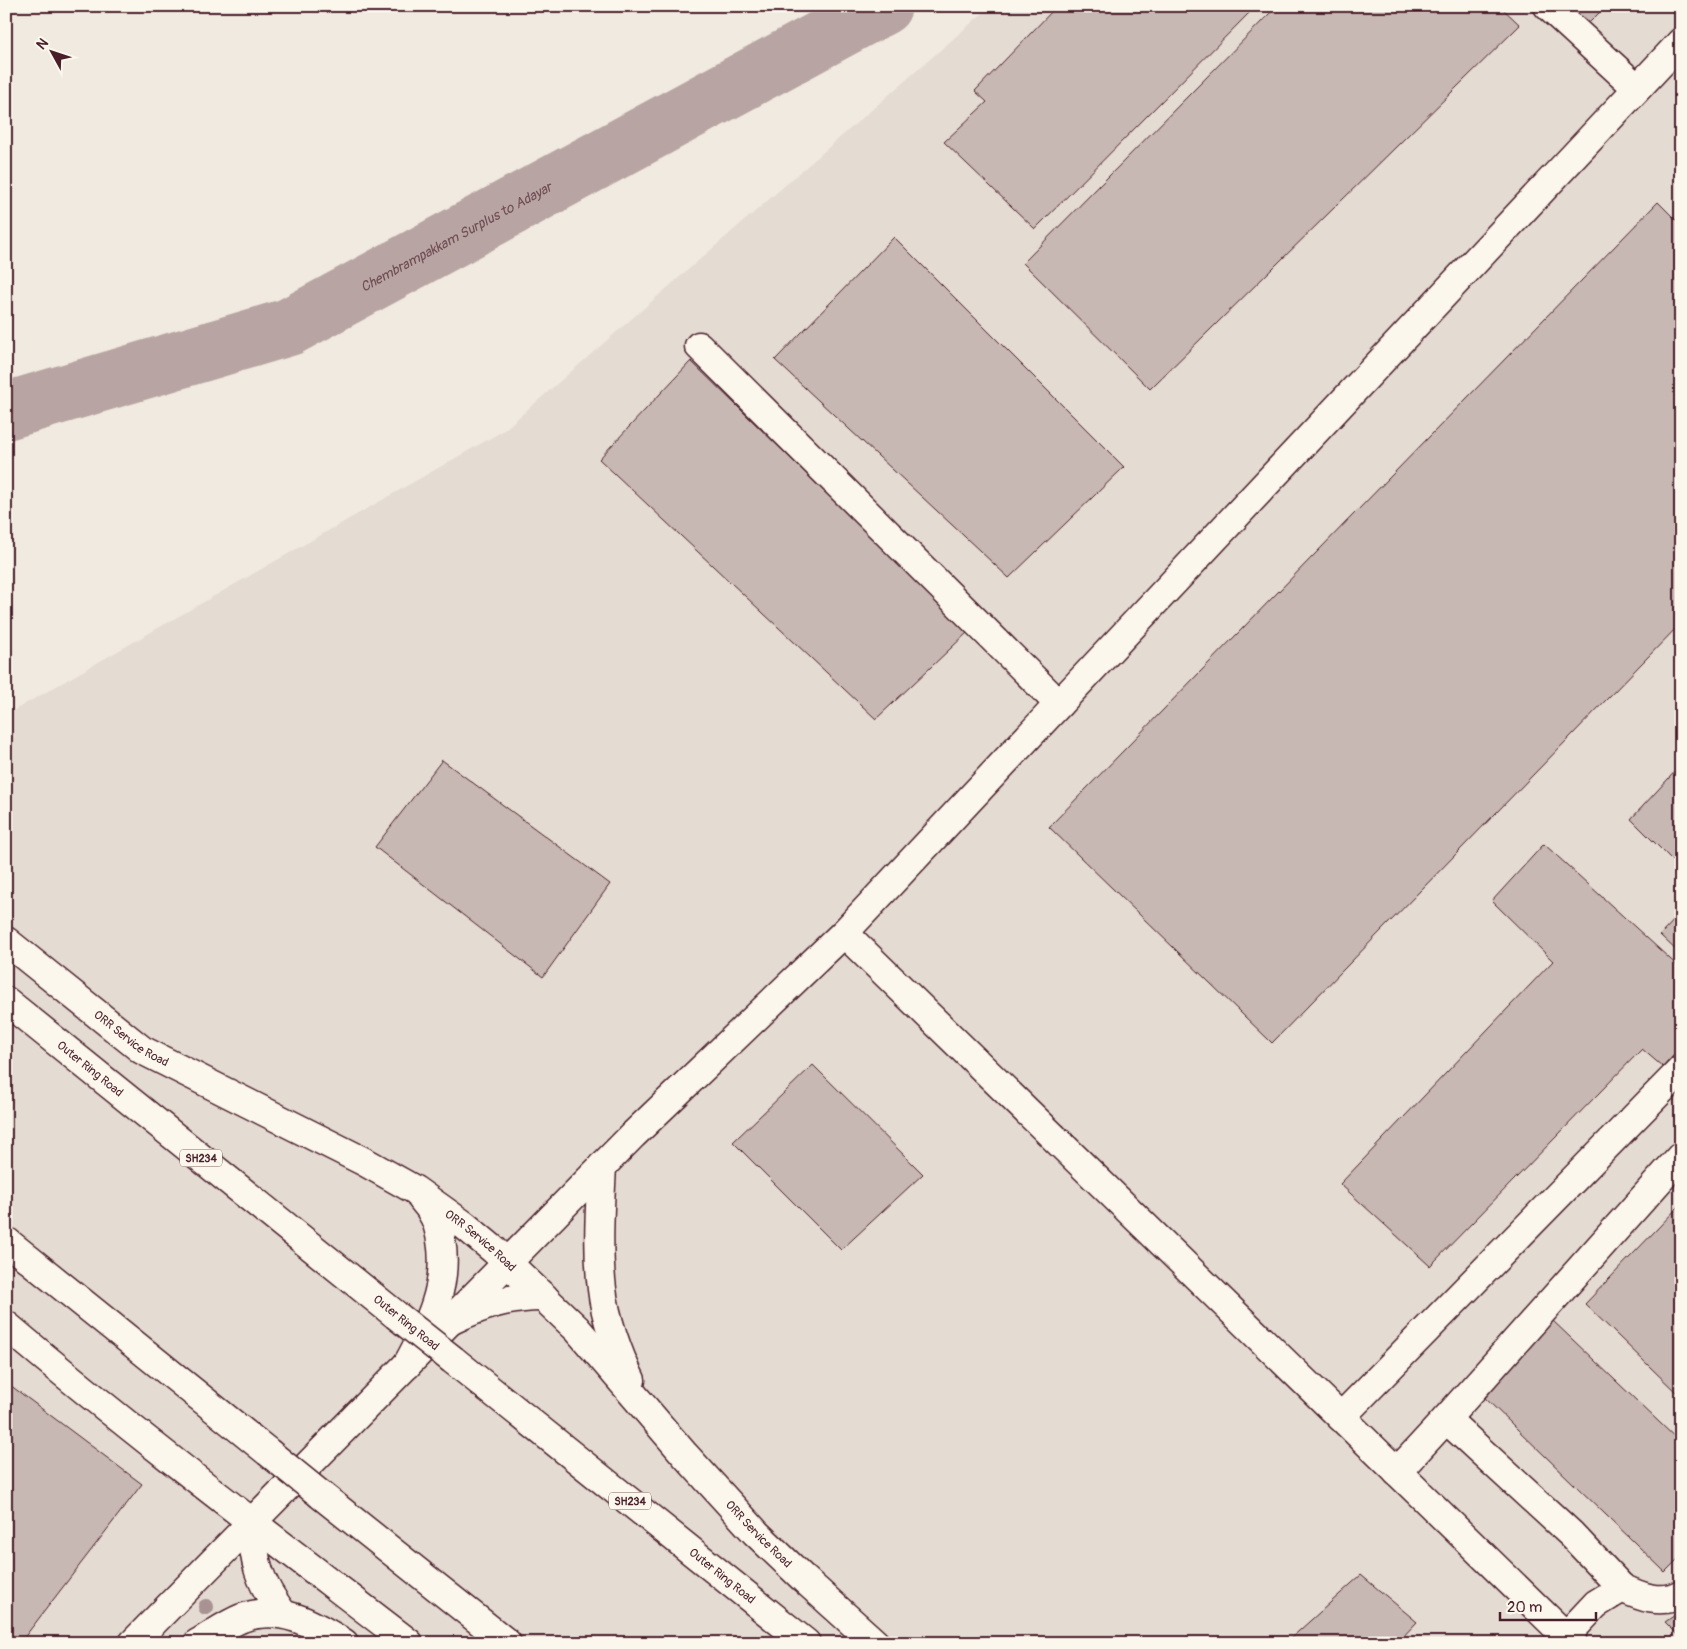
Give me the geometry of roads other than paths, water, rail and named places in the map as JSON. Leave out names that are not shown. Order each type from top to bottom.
[{"type":"main road","points":[[1548,6],[1637,88]]},
{"type":"main road","points":[[133,1643],[602,1166],[844,933],[1681,42]]},
{"type":"main road","points":[[699,346],[1059,704]]},
{"type":"main road","points":[[844,933],[1569,1639],[1596,1604],[1622,1588]]},
{"type":"main road","name":"ORR Service Road","points":[[6,941],[142,1050],[365,1162],[414,1190],[464,1225],[507,1262],[577,1329],[685,1456],[756,1533],[804,1580],[875,1643]]},
{"type":"main road","name":"Outer Ring Road","points":[[6,1001],[806,1643]]},
{"type":"main road","points":[[1341,1417],[1681,1070]]},
{"type":"main road","points":[[1397,1472],[1681,1156]]},
{"type":"main road","points":[[602,1166],[599,1223],[602,1289],[612,1333],[624,1366],[644,1408]]},
{"type":"main road","points":[[407,1364],[425,1332],[436,1306],[442,1279],[444,1256],[439,1230],[432,1210],[414,1190]]},
{"type":"main road","points":[[6,1241],[507,1643]]},
{"type":"main road","points":[[450,1321],[490,1303],[512,1299],[544,1297]]},
{"type":"main road","points":[[6,1325],[59,1370],[409,1643]]},
{"type":"main road","points":[[1446,1419],[1571,1534],[1622,1588],[1637,1595],[1658,1600],[1673,1598],[1681,1594]]},
{"type":"main road","points":[[252,1522],[254,1557],[261,1578],[271,1598],[283,1614]]},
{"type":"main road","points":[[198,1643],[240,1619],[266,1612],[296,1617],[344,1643]]},
{"type":"waterway","name":"Chembrampakkam Surplus to Adayar","points":[[6,411],[289,327],[883,6]]}]
